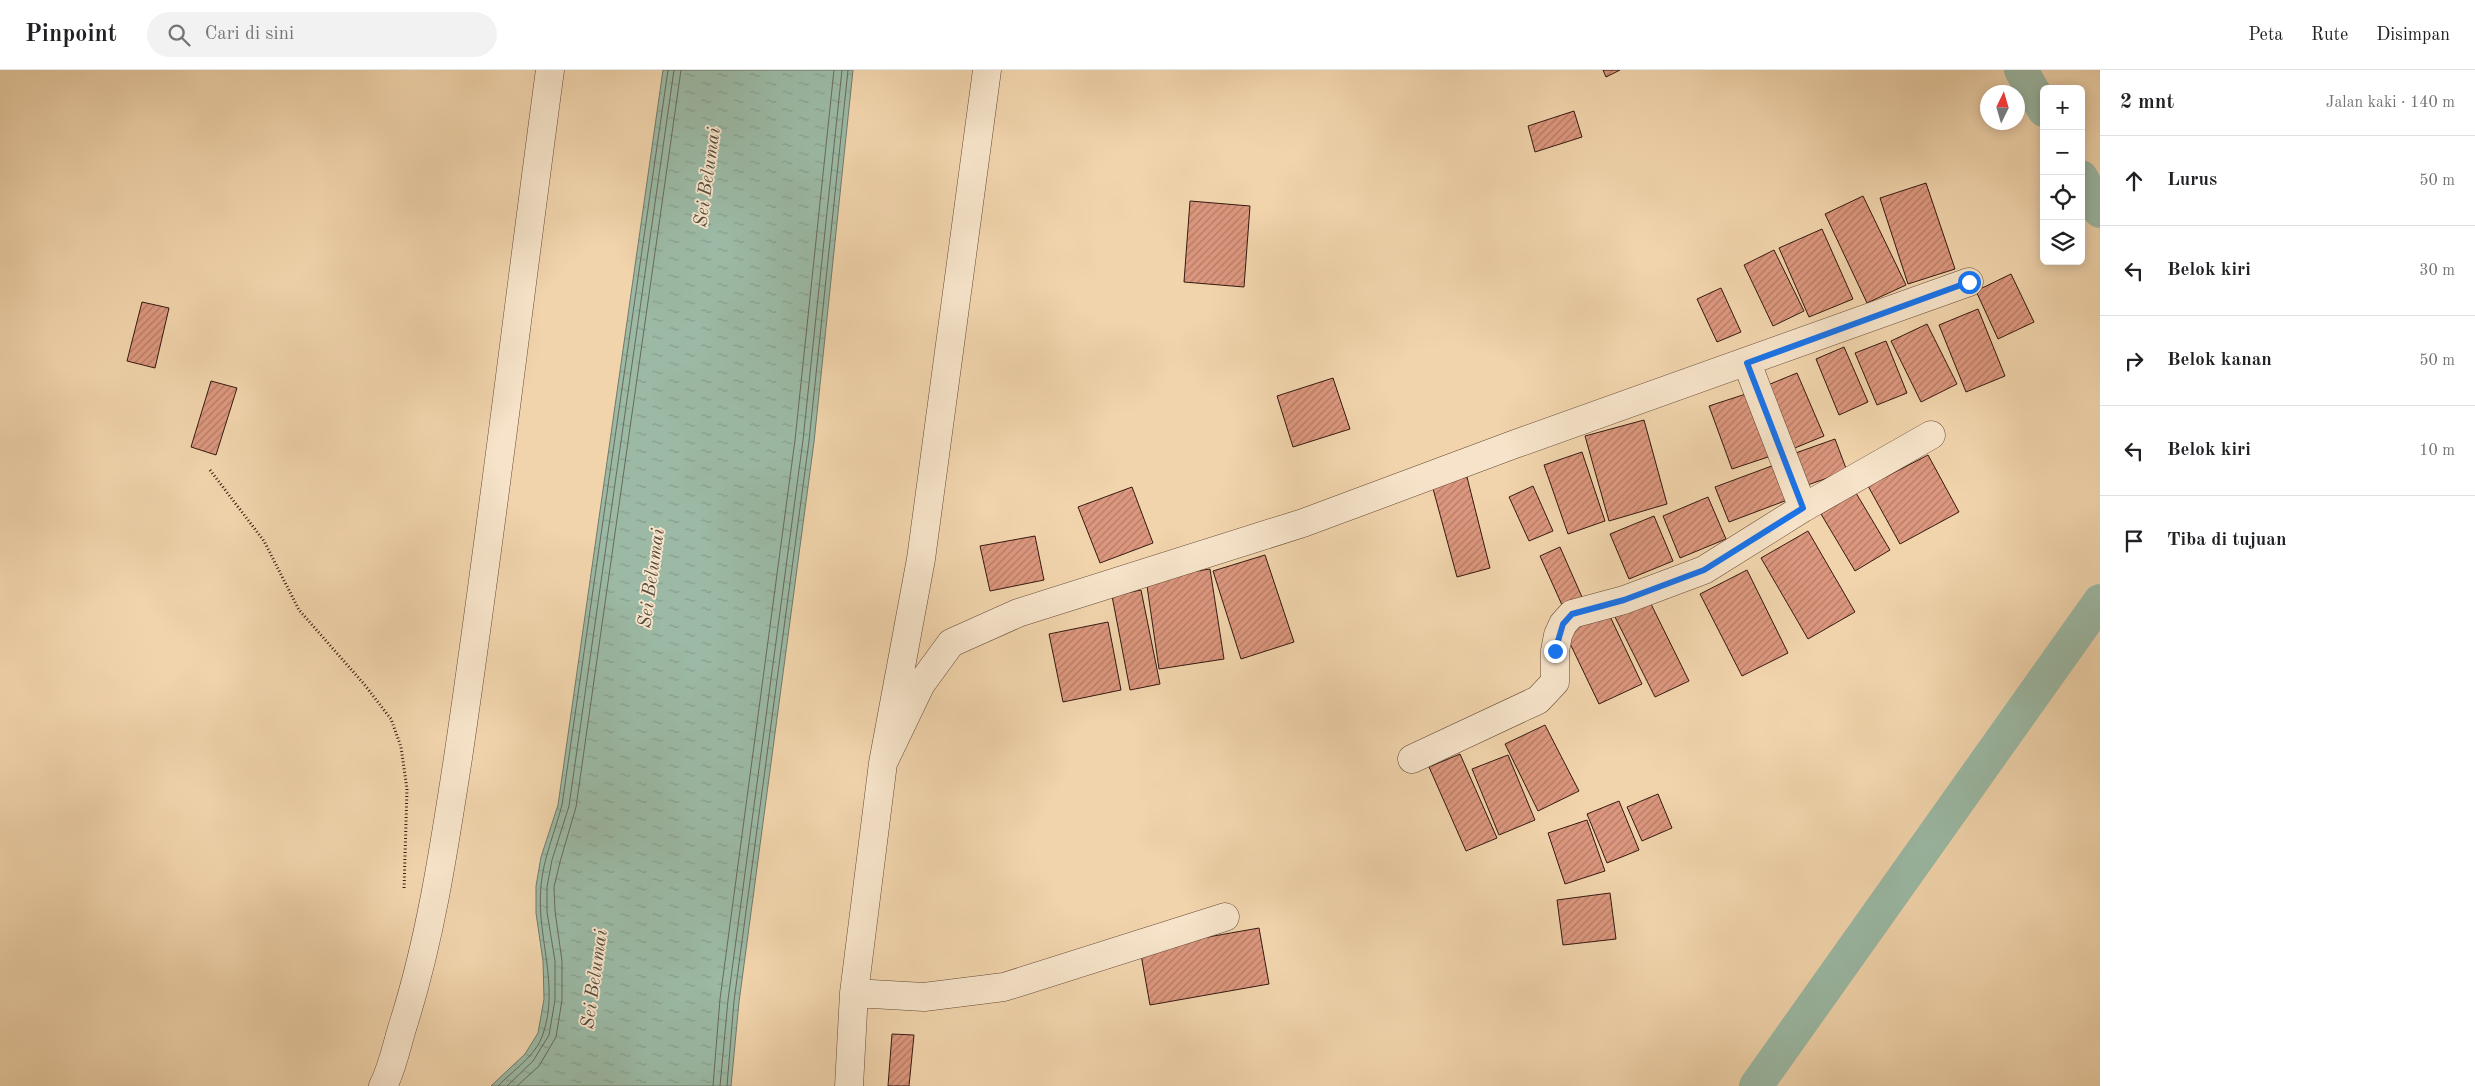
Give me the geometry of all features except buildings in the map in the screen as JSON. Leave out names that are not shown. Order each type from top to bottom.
[{"type":"street","points":[[383,1086],[415,987],[428,939],[440,876],[484,585],[519,295],[550,70]]},
{"type":"street","points":[[849,1086],[854,993],[883,763],[922,560],[987,70]]},
{"type":"street","points":[[883,763],[921,684],[951,643],[1018,613],[1303,523],[1515,444],[1747,363],[1969,282]]},
{"type":"street","points":[[1747,363],[1803,508]]},
{"type":"street","points":[[1412,759],[1538,700],[1553,686],[1556,676],[1555,651],[1558,635],[1563,624],[1572,614],[1624,600],[1704,570],[1803,508],[1931,435]]},
{"type":"street","points":[[854,993],[924,997],[1004,987],[1225,917]]},
{"type":"path","points":[[210,470],[264,541],[299,610],[364,684],[391,719],[401,746],[406,789],[405,894]]},
{"type":"water","name":"Sei Belumai","points":[[663,70],[853,70],[814,442],[739,1002],[731,1086],[491,1086],[525,1054],[538,1033],[544,999],[543,961],[536,913],[536,886],[541,857],[558,805]]},
{"type":"waterway","points":[[2021,70],[2040,103]]},
{"type":"waterway","points":[[2085,184],[2100,211]]},
{"type":"waterway","points":[[1756,1086],[2100,601]]},
{"type":"route","points":[[1555,651],[1558,635],[1563,624],[1572,614],[1624,600],[1704,570],[1803,508],[1747,363],[1969,282]]}]
